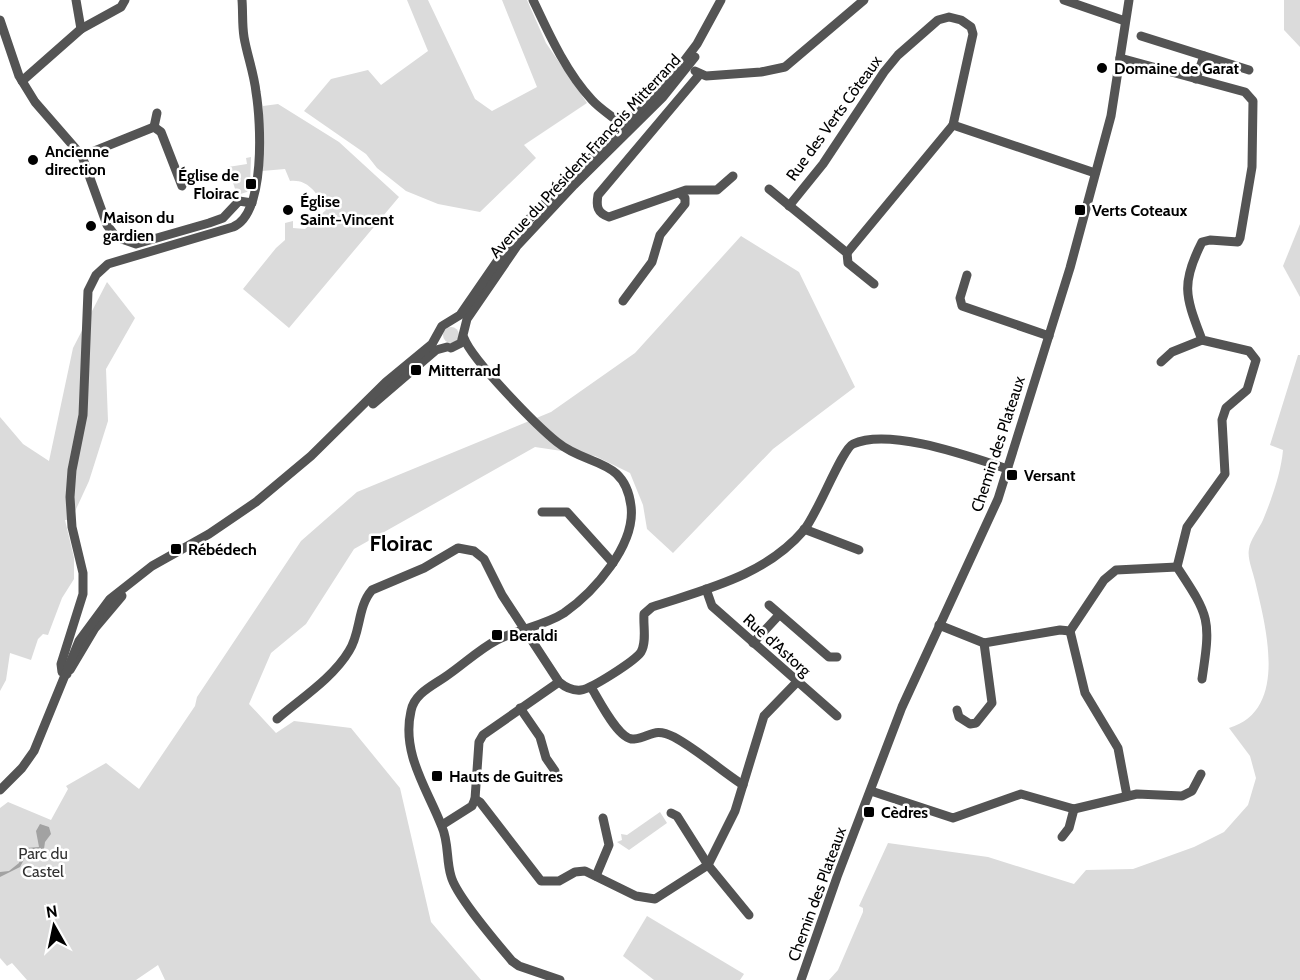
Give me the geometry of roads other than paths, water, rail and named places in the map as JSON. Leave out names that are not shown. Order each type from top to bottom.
[{"type":"street","points":[[76,0],[81,29]]},
{"type":"street","points":[[22,81],[81,29],[121,7],[125,0]]},
{"type":"street","points":[[67,674],[61,670],[61,664],[83,594],[83,573],[70,516],[70,490],[83,415],[86,314],[90,282],[108,264],[237,225],[246,216],[256,189],[258,154],[257,102],[244,36],[242,0]]},
{"type":"street","points":[[533,0],[551,39],[577,80],[592,100],[625,128]]},
{"type":"street","name":"Avenue du Président François Mitterrand","points":[[686,65],[721,0]]},
{"type":"street","name":"Avenue du Président François Mitterrand","points":[[463,334],[466,319],[517,246],[686,65],[727,0]]},
{"type":"street","points":[[686,65],[700,74],[761,72],[785,67],[864,0]]},
{"type":"street","points":[[1064,0],[1125,21]]},
{"type":"street","name":"Chemin des Plateaux","points":[[801,980],[837,877],[902,707],[998,501],[1049,336],[1111,116],[1129,0]]},
{"type":"street","name":"Rue des Verts Côteaux","points":[[789,206],[846,131],[884,72],[898,55],[938,20],[950,17],[961,20],[971,27],[973,34],[953,125],[847,253]]},
{"type":"street","points":[[0,20],[5,53],[35,102],[82,156],[107,225],[116,237],[127,243],[142,243],[219,220],[237,202],[252,203]]},
{"type":"street","points":[[1141,36],[1250,70]]},
{"type":"street","points":[[1196,79],[1204,56]]},
{"type":"street","points":[[1120,58],[1245,93],[1250,97],[1253,107],[1252,167],[1240,238],[1238,242],[1210,240],[1203,242],[1193,262],[1186,287],[1186,297],[1202,340]]},
{"type":"street","points":[[700,74],[598,195],[597,203],[602,215],[609,217],[658,198],[692,189],[717,190],[733,176]]},
{"type":"street","points":[[154,127],[157,113]]},
{"type":"street","points":[[953,125],[1095,173]]},
{"type":"street","points":[[82,156],[154,127]]},
{"type":"street","points":[[154,127],[161,132],[182,186]]},
{"type":"street","name":"Avenue du Président François Mitterrand","points":[[450,322],[460,315],[520,228],[625,128]]},
{"type":"street","name":"Rue des Verts Côteaux","points":[[769,189],[847,253],[848,263],[874,284]]},
{"type":"street","points":[[623,301],[652,262],[660,235],[685,204],[685,198],[681,193]]},
{"type":"street","points":[[967,275],[960,298],[962,306],[1049,336]]},
{"type":"street","points":[[67,674],[70,659],[89,625],[119,590],[152,566],[209,534],[256,502],[310,456],[386,382],[432,344],[442,326],[450,322],[458,324],[468,348],[487,371],[558,443],[570,451],[607,466],[624,483],[631,503],[631,524],[624,545],[613,563],[563,613],[479,651],[429,687],[412,705],[409,723],[416,773],[442,825],[451,878],[506,953],[519,966],[560,980]]},
{"type":"street","points":[[438,333],[440,342],[449,348],[463,351],[487,371]]},
{"type":"street","points":[[0,790],[22,768],[34,751],[67,674],[95,628],[115,602],[132,587],[259,507],[314,460],[402,376],[435,350],[462,343],[463,334]]},
{"type":"street","points":[[1161,363],[1172,352],[1202,340],[1249,351],[1256,360],[1247,390],[1226,408],[1222,420],[1225,474],[1187,527],[1177,567],[1195,593],[1208,622],[1202,679]]},
{"type":"street","points":[[277,719],[349,653],[358,631],[366,597],[372,590],[424,568],[458,548],[474,551],[484,559],[502,595],[526,628],[559,682],[579,691],[591,687],[639,655],[643,644],[644,614],[664,603],[748,573],[772,560],[804,529],[829,488],[843,452],[850,445],[862,441],[921,443],[1008,469]]},
{"type":"street","points":[[543,512],[567,512],[613,563]]},
{"type":"street","points":[[804,529],[859,550]]},
{"type":"street","points":[[1127,796],[1118,748],[1085,693],[1070,631],[1104,580],[1116,570],[1177,567]]},
{"type":"street","name":"Rue d'Astorg","points":[[706,589],[712,606],[837,716]]},
{"type":"street","points":[[769,605],[829,657],[837,657]]},
{"type":"street","points":[[753,643],[779,615]]},
{"type":"street","points":[[939,625],[984,643],[1060,630],[1070,631]]},
{"type":"street","points":[[957,710],[959,717],[970,724],[976,723],[992,702],[984,643]]},
{"type":"street","points":[[442,825],[472,806],[475,799],[479,742],[483,735],[559,682]]},
{"type":"street","points":[[475,799],[480,802],[541,882],[559,881],[575,872],[585,871],[636,896],[655,899],[708,865],[727,829],[764,716],[796,682]]},
{"type":"street","points":[[591,687],[619,732],[628,738],[634,739],[651,731],[673,736],[743,785]]},
{"type":"street","points":[[520,708],[540,736],[546,758],[555,771]]},
{"type":"street","points":[[871,791],[953,818],[1021,794],[1074,809],[1127,796],[1182,796],[1192,791],[1201,774]]},
{"type":"street","points":[[1062,837],[1069,828],[1074,809]]},
{"type":"street","points":[[671,813],[677,816],[708,865],[749,915]]},
{"type":"street","points":[[596,876],[609,845],[603,818]]},
{"type":"place","name":"Domaine de Garat","points":[[1102,68]]},
{"type":"place","name":"Ancienne direction","points":[[33,160]]},
{"type":"place","name":"Église de Floirac","points":[[251,184]]},
{"type":"place","name":"Église Saint-Vincent","points":[[288,210]]},
{"type":"place","name":"Verts Coteaux","points":[[1080,210]]},
{"type":"place","name":"Maison du gardien","points":[[91,226]]},
{"type":"place","name":"Mitterrand","points":[[416,370]]},
{"type":"place","name":"Versant","points":[[1012,475]]},
{"type":"place","name":"Rébédech","points":[[176,549]]},
{"type":"place","name":"Beraldi","points":[[497,635]]},
{"type":"place","name":"Hauts de Guitres","points":[[437,776]]},
{"type":"place","name":"Cèdres","points":[[869,812]]},
{"type":"district","name":"Floirac","points":[[401,543]]},
{"type":"park label","name":"Parc du Castel","points":[[43,862]]}]
